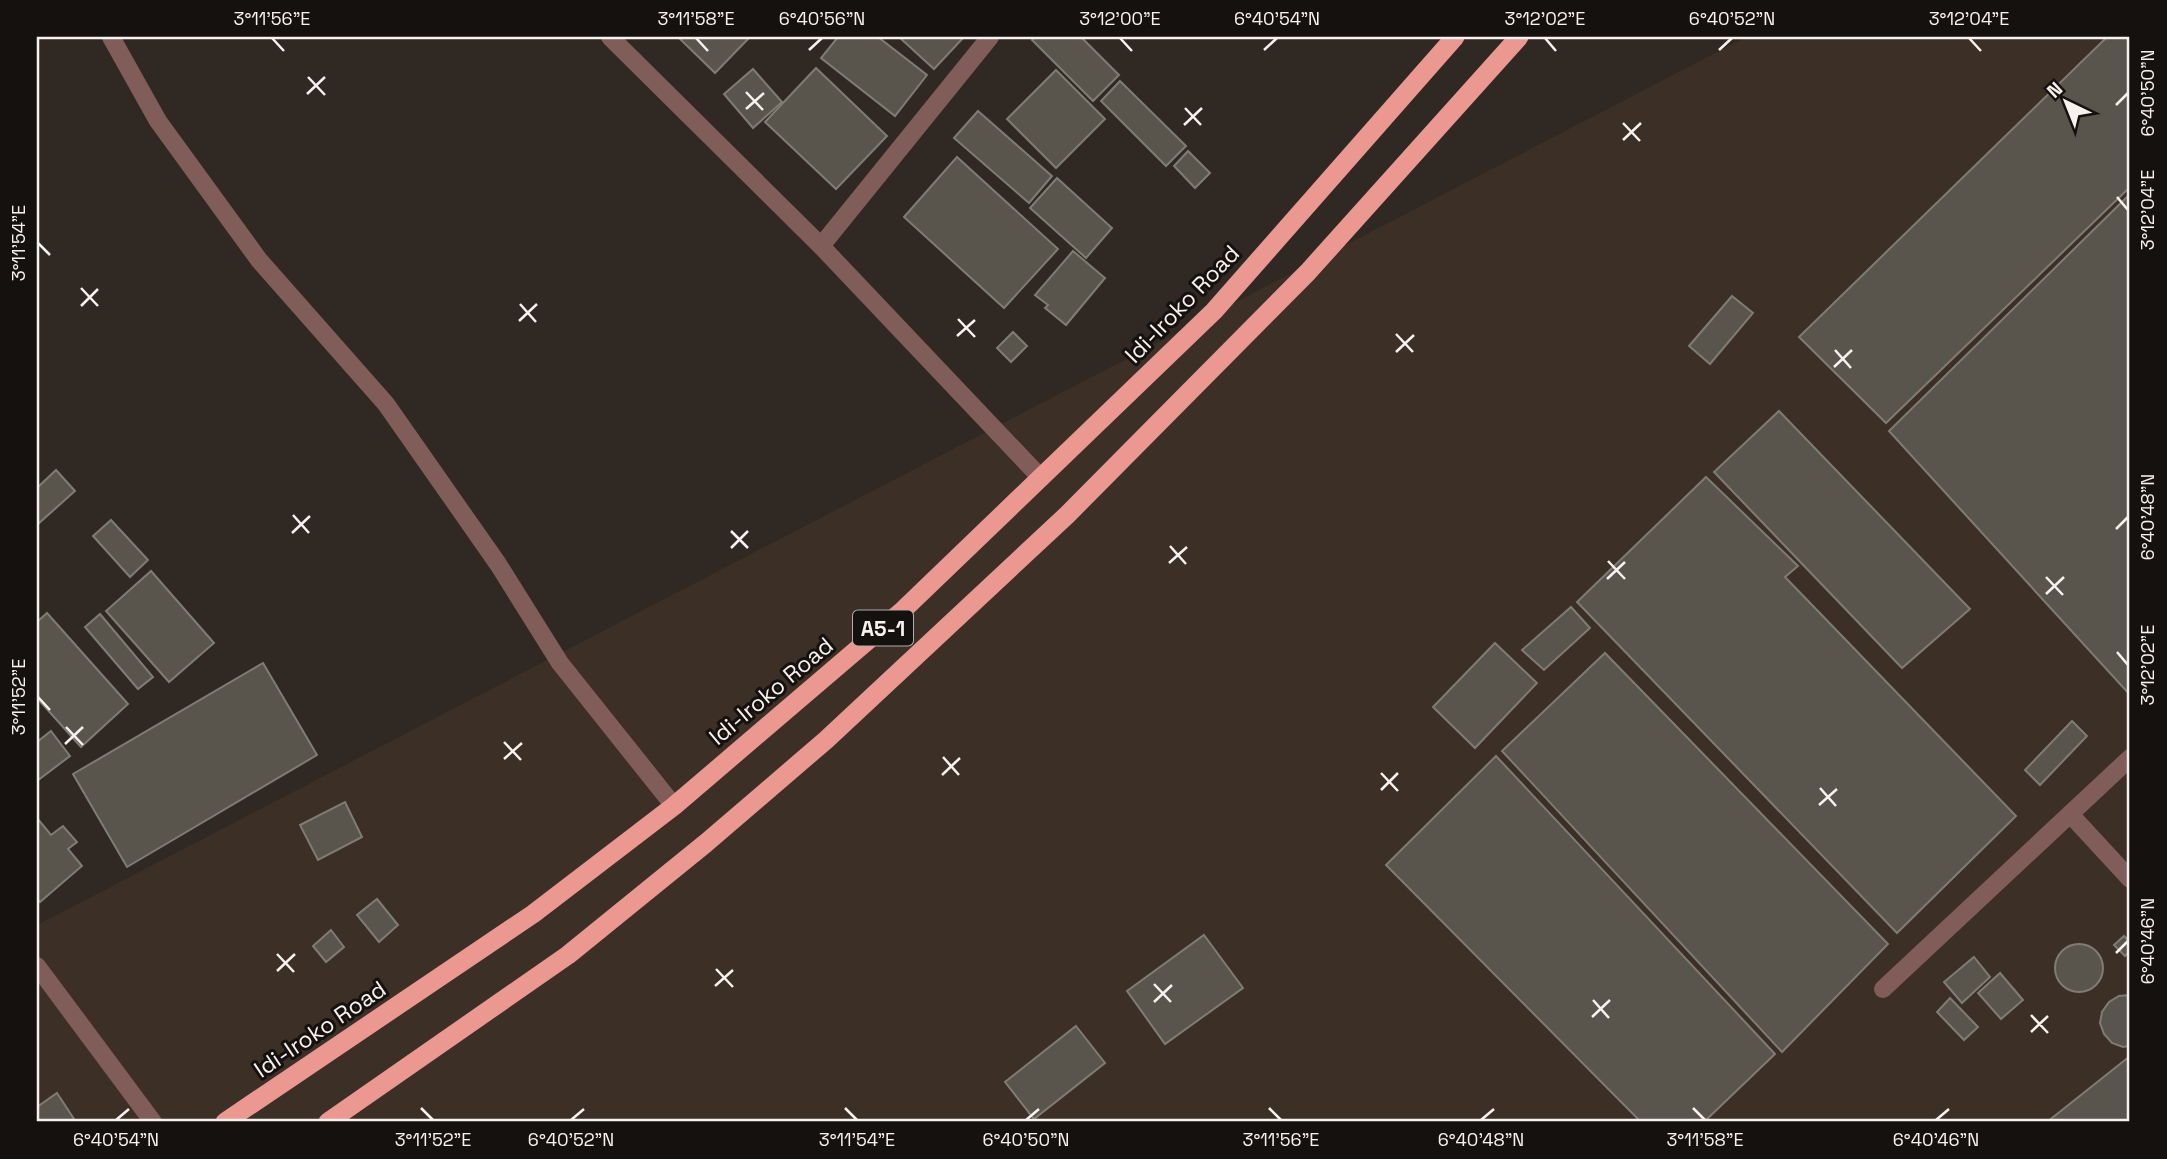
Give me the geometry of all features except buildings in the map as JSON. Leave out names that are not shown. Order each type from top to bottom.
[{"type":"highway","name":"Idi-Iroko Road","points":[[225,1122],[533,914],[674,806],[901,612],[1214,311],[1455,37]]},
{"type":"highway","name":"A5-1","points":[[328,1122],[568,955],[706,843],[826,740],[1067,515],[1308,272],[1518,37]]},
{"type":"street","points":[[111,37],[158,121],[259,260],[386,404],[498,564],[560,663],[674,806]]},
{"type":"street","points":[[610,37],[821,246],[1041,478]]},
{"type":"street","points":[[821,246],[990,37]]},
{"type":"street","points":[[1883,989],[2130,758]]},
{"type":"street","points":[[2070,814],[2130,879]]},
{"type":"street","points":[[37,966],[153,1122]]},
{"type":"shaded area","points":[[1746,37],[2130,37],[2130,1122],[37,1122],[37,925]]}]
